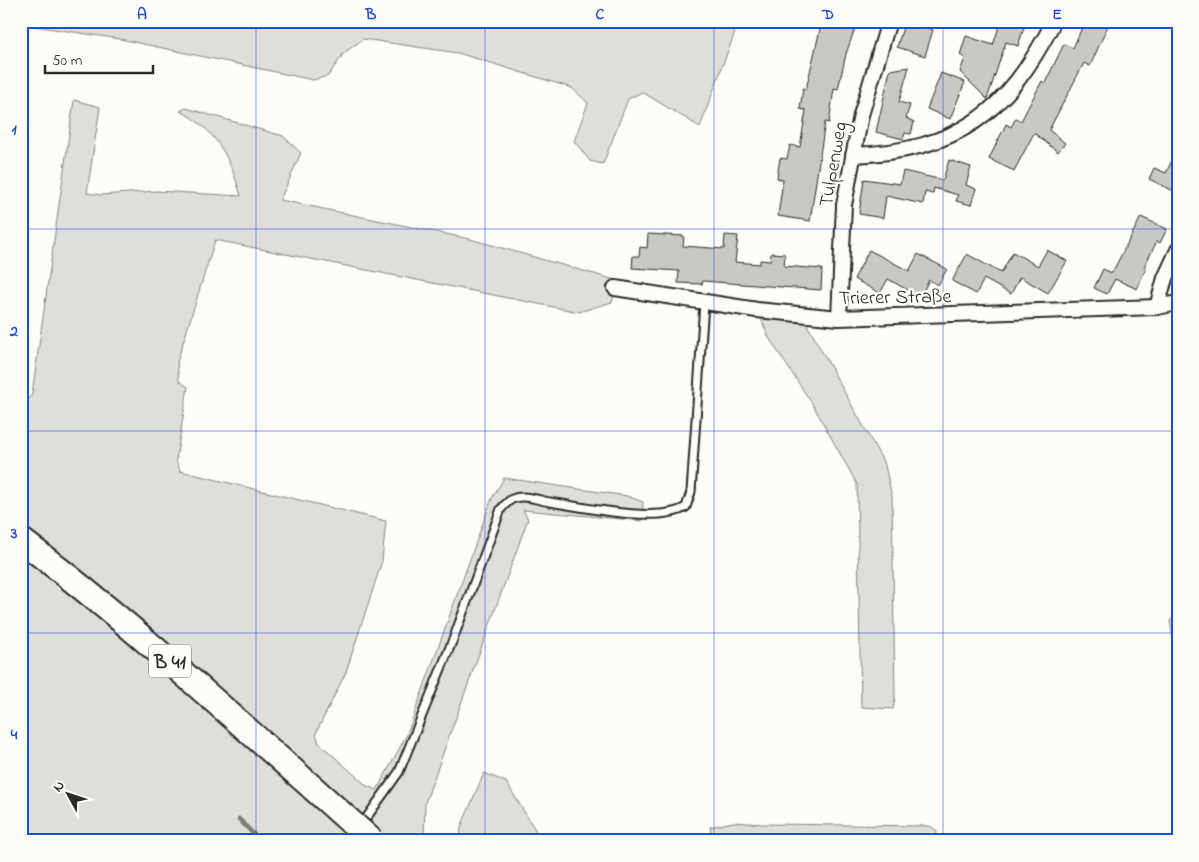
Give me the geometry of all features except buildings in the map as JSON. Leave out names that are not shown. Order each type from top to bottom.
[{"type":"highway","name":"B 41","points":[[21,540],[66,573],[176,667],[372,841]]},
{"type":"street","name":"Tulpenweg","points":[[839,318],[844,205],[861,115],[889,21]]},
{"type":"street","points":[[853,155],[909,149],[972,124],[996,106],[1016,85],[1054,21]]},
{"type":"street","points":[[1157,307],[1165,278],[1178,250]]},
{"type":"street","name":"Trierer Straße","points":[[615,288],[704,303],[839,318],[1157,307],[1178,303]]},
{"type":"lane","points":[[350,841],[399,772],[454,637],[500,509],[511,499],[522,497],[586,508],[649,515],[678,512],[686,507],[691,492],[704,303]]},
{"type":"shaded area","points":[[21,21],[739,21],[700,127],[642,92],[628,99],[603,164],[590,161],[574,141],[588,103],[572,88],[458,53],[363,39],[344,53],[328,76],[313,80],[120,39],[21,24]]},
{"type":"shaded area","points":[[74,100],[100,107],[87,193],[101,195],[157,191],[241,196],[232,169],[220,146],[193,118],[180,111],[186,108],[283,136],[301,153],[280,200],[470,239],[619,281],[612,302],[579,312],[215,240],[177,362],[179,381],[188,387],[176,460],[180,471],[386,521],[382,561],[346,672],[316,733],[319,743],[367,786],[377,790],[407,734],[492,498],[504,478],[627,496],[643,502],[642,521],[523,510],[528,519],[425,803],[424,836],[429,841],[21,841],[21,412],[32,394]]},
{"type":"shaded area","points":[[760,316],[805,321],[885,465],[892,497],[895,699],[893,709],[861,707],[857,484],[813,405],[769,338]]},
{"type":"shaded area","points":[[1178,611],[1178,653],[1175,650],[1170,621]]},
{"type":"shaded area","points":[[484,773],[506,782],[542,841],[460,841],[461,827]]},
{"type":"shaded area","points":[[733,822],[930,826],[937,831],[936,841],[712,841],[710,827]]},
{"type":"waterway","points":[[239,819],[260,841]]}]
